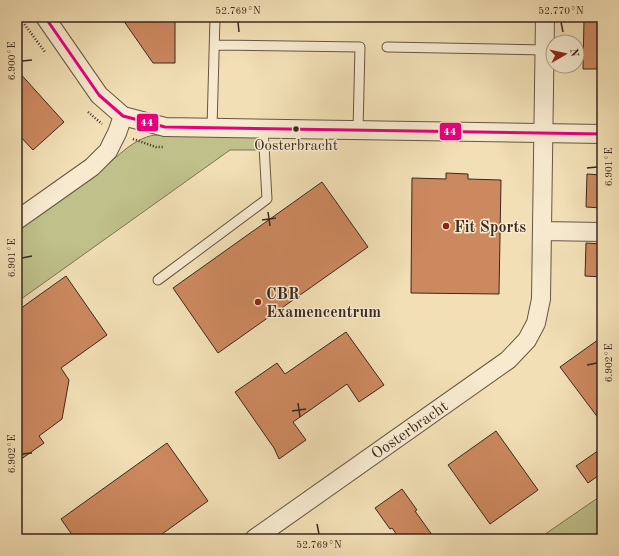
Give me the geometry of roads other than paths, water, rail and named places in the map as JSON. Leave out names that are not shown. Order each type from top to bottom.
[{"type":"street","points":[[45,17],[99,95],[123,116],[165,127],[602,134]]},
{"type":"street","name":"Oosterbracht","points":[[545,17],[545,34]]},
{"type":"street","name":"Oosterbracht","points":[[254,539],[508,360],[527,340],[536,323],[540,299],[545,50]]},
{"type":"street","points":[[17,220],[92,167],[108,151],[123,116]]},
{"type":"street","points":[[542,231],[602,232]]},
{"type":"lane","points":[[212,128],[215,17]]},
{"type":"lane","points":[[214,45],[360,47],[358,130]]},
{"type":"lane","points":[[387,47],[545,50]]},
{"type":"lane","points":[[158,280],[267,199],[263,128]]},
{"type":"place","name":"Oosterbracht","points":[[296,129]]},
{"type":"place","name":"Fit Sports","points":[[446,226]]},
{"type":"place","name":"CBR Examencentrum","points":[[258,302]]}]
